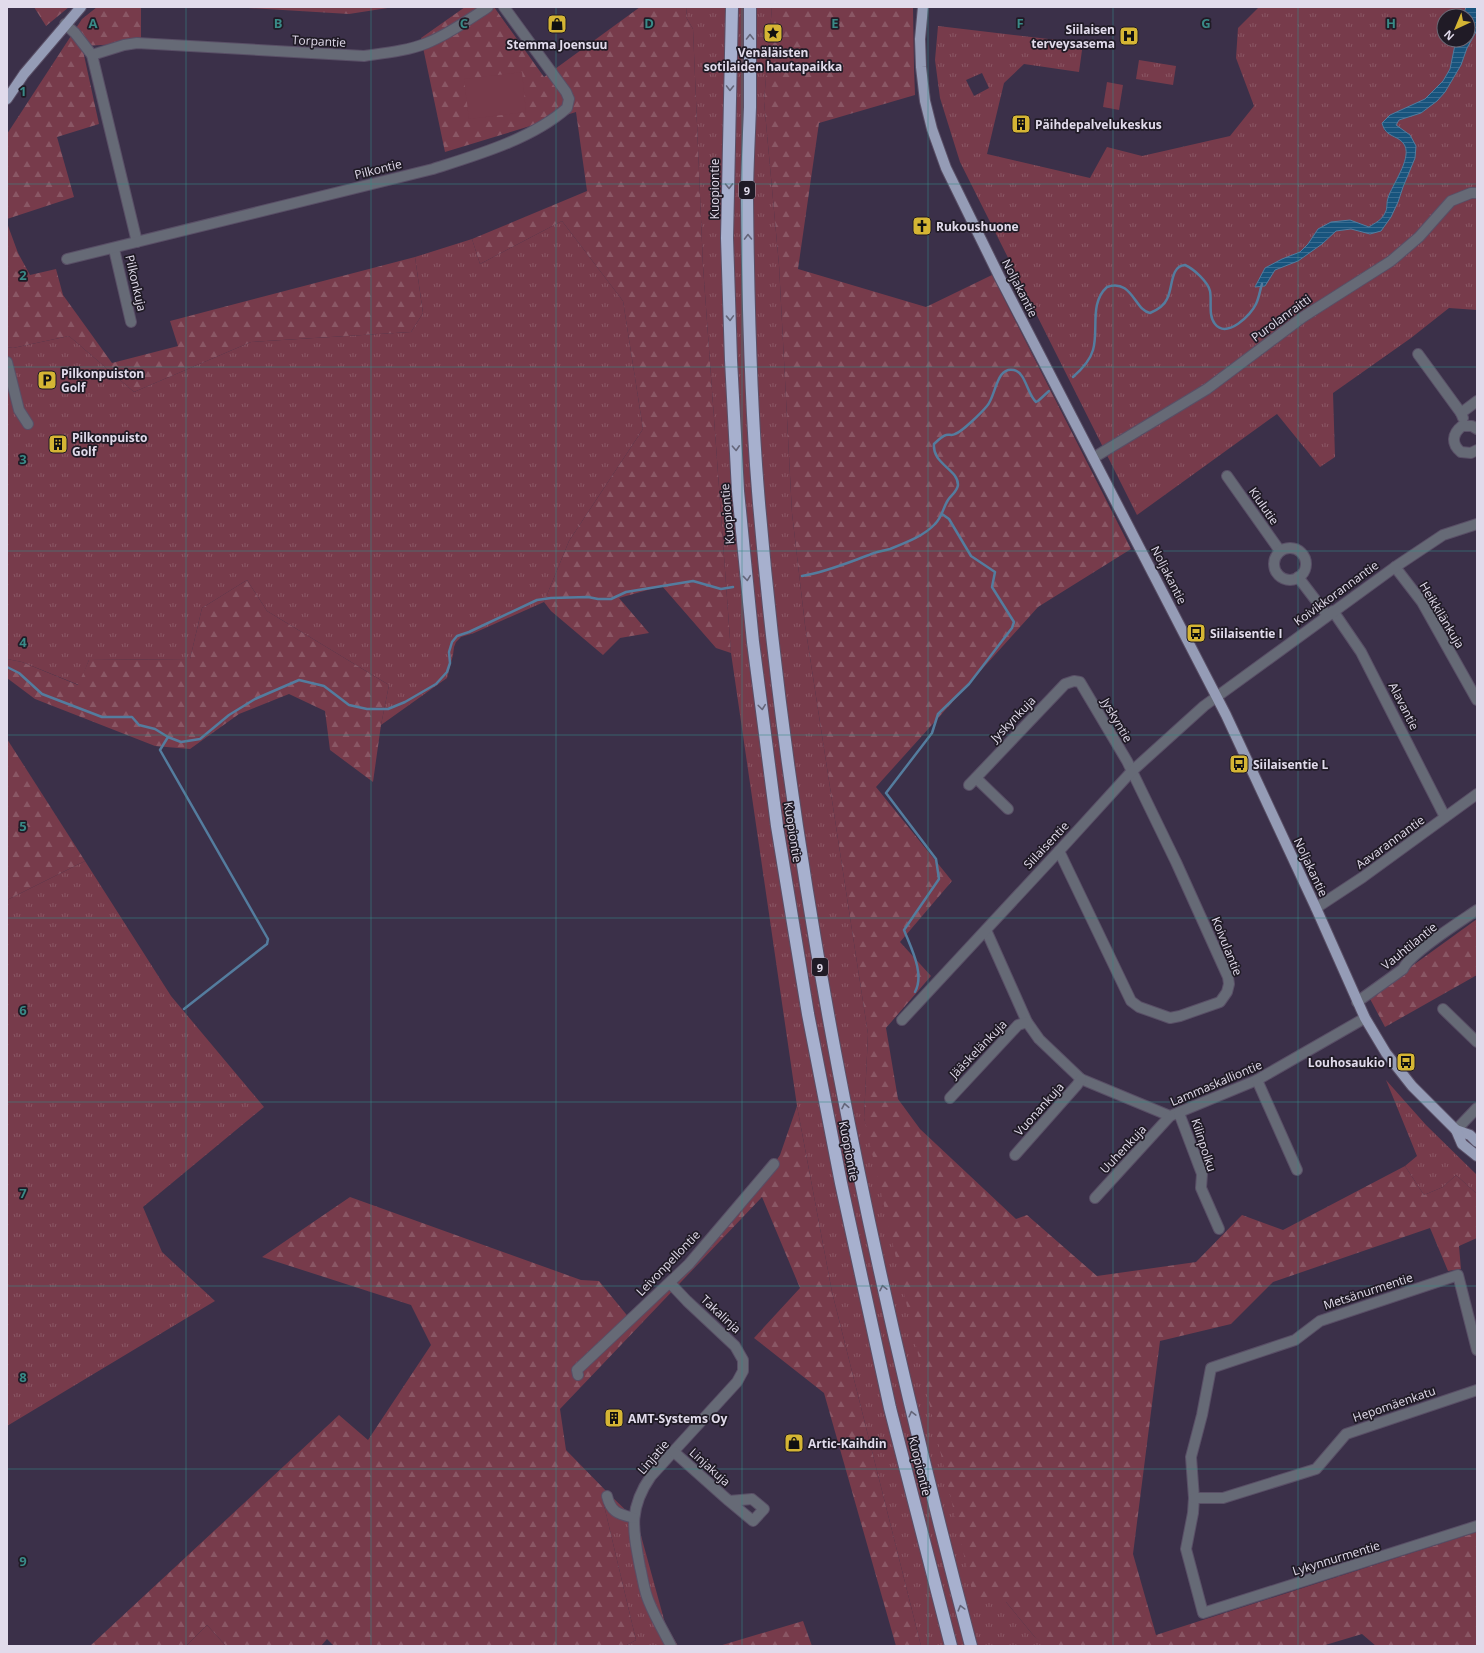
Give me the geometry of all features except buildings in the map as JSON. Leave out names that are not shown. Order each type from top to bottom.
[{"type":"highway","name":"Kuopiontie","points":[[732,7],[727,238],[731,360],[738,491],[753,642],[774,803],[808,1014],[841,1183],[890,1408],[952,1646]]},
{"type":"highway","name":"Kuopiontie","points":[[750,7],[747,195],[751,364],[758,488],[772,640],[796,823],[828,1012],[859,1180],[908,1402],[971,1646]]},
{"type":"main road","points":[[7,99],[24,74],[81,7]]},
{"type":"main road","name":"Noljakantie","points":[[923,7],[920,39],[924,94],[932,129],[946,168],[999,276],[1216,697],[1316,908],[1365,1018],[1386,1053],[1412,1086],[1456,1130],[1462,1144],[1477,1156]]},
{"type":"main road","name":"Noljakantie","points":[[1456,1130],[1470,1135],[1477,1142]]},
{"type":"street","name":"Torpantie","points":[[92,55],[124,45],[137,43],[314,54],[371,55],[397,52],[426,43],[451,32],[488,7]]},
{"type":"street","name":"Pilkontie","points":[[67,259],[114,249],[136,242],[433,169],[472,157],[516,139],[556,118],[568,108],[569,99],[566,92],[504,7]]},
{"type":"street","points":[[65,24],[76,33],[92,55],[136,242]]},
{"type":"street","name":"Purolanraitti","points":[[1093,458],[1207,390],[1303,317],[1391,261],[1419,237],[1451,201],[1471,193],[1477,193]]},
{"type":"street","name":"Pilkonkuja","points":[[114,249],[131,322]]},
{"type":"street","points":[[1418,354],[1461,413],[1467,425]]},
{"type":"street","points":[[7,362],[19,410],[28,424]]},
{"type":"street","points":[[1461,413],[1477,401]]},
{"type":"street","points":[[1477,429],[1472,426],[1462,426],[1454,434],[1454,444],[1461,452],[1466,453],[1477,451]]},
{"type":"street","name":"Kiulutie","points":[[1227,476],[1280,551]]},
{"type":"street","name":"Koivikkorannantie","points":[[1216,697],[1395,567],[1444,535],[1477,524]]},
{"type":"street","points":[[1295,548],[1302,553],[1305,558],[1305,566],[1304,571],[1298,577],[1286,579],[1277,572],[1274,566],[1274,560],[1280,551],[1295,548]]},
{"type":"street","name":"Heikkilänkuja","points":[[1395,567],[1422,602],[1477,700]]},
{"type":"street","points":[[1298,577],[1330,613]]},
{"type":"street","name":"Alavantie","points":[[1330,613],[1361,652],[1445,817]]},
{"type":"street","name":"Jyskynkuja","points":[[1008,809],[972,781],[1065,684],[1074,681],[1080,682]]},
{"type":"street","name":"Jyskyntie","points":[[1080,682],[1131,772]]},
{"type":"street","name":"Siilaisentie","points":[[902,1020],[1131,772],[1216,697]]},
{"type":"street","name":"Koivulantie","points":[[1059,851],[1131,1001],[1139,1007],[1170,1018],[1220,1002],[1225,996],[1229,984],[1228,977],[1176,862],[1131,772]]},
{"type":"street","name":"Aavarannantie","points":[[1316,908],[1363,877],[1477,794]]},
{"type":"street","name":"Vauhtilantie","points":[[1357,1002],[1403,969],[1405,965],[1424,948],[1477,910]]},
{"type":"street","name":"Lammaskalliontie","points":[[986,930],[1027,1022],[1039,1039],[1081,1079],[1175,1114],[1258,1080],[1365,1018]]},
{"type":"street","points":[[1443,1009],[1477,1042]]},
{"type":"street","name":"Jääskelänkuja","points":[[950,1098],[1018,1026],[1027,1022]]},
{"type":"street","name":"Vuonankuja","points":[[1015,1155],[1081,1079]]},
{"type":"street","points":[[1258,1080],[1297,1170]]},
{"type":"street","points":[[1456,1130],[1477,1108]]},
{"type":"street","name":"Uuhenkuja","points":[[1095,1198],[1175,1114]]},
{"type":"street","name":"Kilinpolku","points":[[1175,1114],[1202,1174],[1200,1188],[1219,1229]]},
{"type":"street","name":"Leivonpellontie","points":[[578,1375],[577,1370],[607,1340],[689,1264],[774,1164]]},
{"type":"street","name":"Metsänurmentie","points":[[1203,1613],[1186,1549],[1193,1513],[1194,1498],[1191,1456],[1202,1415],[1211,1368],[1295,1340],[1320,1321],[1458,1275],[1477,1350]]},
{"type":"street","name":"Takalinja","points":[[670,1283],[735,1346],[743,1360],[743,1371]]},
{"type":"street","name":"Linjatie","points":[[672,1646],[647,1598],[634,1536],[634,1518],[639,1498],[646,1484],[738,1382],[743,1371]]},
{"type":"street","name":"Hepomäenkatu","points":[[1194,1498],[1223,1498],[1316,1469],[1346,1434],[1477,1390]]},
{"type":"street","name":"Linjakuja","points":[[674,1452],[729,1501]]},
{"type":"street","points":[[607,1496],[610,1507],[614,1511],[634,1518]]},
{"type":"street","name":"Lykynnurmentie","points":[[1203,1613],[1477,1526]]},
{"type":"green space","points":[[34,7],[69,7],[46,26]]},
{"type":"green space","points":[[97,7],[141,7],[141,43],[82,46],[99,124],[57,137],[74,197],[7,219],[7,134],[82,19]]},
{"type":"green space","points":[[233,7],[394,7],[349,14]]},
{"type":"green space","points":[[465,7],[494,7],[544,77],[640,7],[687,7],[686,17],[693,29],[703,266],[731,653],[716,648],[662,586],[619,598],[649,633],[620,638],[603,655],[551,611],[544,602],[569,541],[643,429],[623,301],[562,221],[480,264],[472,239],[587,191],[576,112],[445,152],[421,38]]},
{"type":"green space","points":[[687,7],[772,7],[764,101],[779,265],[792,513],[805,625],[868,1034],[864,1118],[1006,1602],[1034,1636],[1047,1646],[921,1646],[832,1292],[797,1106],[731,653],[703,266],[693,29],[686,17]]},
{"type":"green space","points":[[772,7],[913,7],[915,95],[819,123],[798,269],[926,307],[992,275],[1131,549],[1038,607],[876,787],[952,881],[900,942],[931,976],[886,1028],[898,1099],[920,1129],[1016,1219],[1027,1215],[1097,1276],[1196,1262],[1242,1215],[1283,1230],[1405,1166],[1424,1195],[1443,1187],[1456,1175],[1477,1194],[1477,1238],[1459,1246],[1461,1269],[1448,1271],[1430,1228],[1273,1282],[1231,1324],[1160,1341],[1133,1554],[1156,1635],[1477,1532],[1477,1646],[1376,1646],[1362,1634],[1322,1646],[1045,1646],[1034,1636],[1006,1602],[974,1599],[864,1118],[868,1034],[805,625],[792,513],[779,265],[764,101]]},
{"type":"green space","points":[[1259,7],[1466,7],[1436,8],[1436,48],[1454,48],[1450,69],[1443,81],[1425,99],[1390,115],[1384,130],[1403,143],[1406,152],[1403,165],[1388,198],[1386,211],[1382,218],[1369,227],[1350,220],[1318,229],[1308,244],[1300,252],[1265,268],[1255,287],[1265,286],[1274,270],[1298,261],[1322,244],[1336,231],[1351,229],[1370,234],[1398,202],[1415,158],[1396,125],[1399,120],[1421,113],[1437,101],[1445,92],[1461,65],[1467,48],[1476,48],[1477,28],[1477,310],[1449,308],[1411,338],[1333,393],[1335,457],[1320,467],[1277,414],[1137,515],[960,162],[940,98],[935,60],[938,26],[1083,43],[1079,72],[1024,64],[1004,83],[987,154],[1090,178],[1107,147],[1142,156],[1230,136],[1254,106],[1236,58],[1238,28]],"holes":[[[982,73],[989,88],[974,96],[966,80]]]},
{"type":"green space","points":[[1139,60],[1176,66],[1173,85],[1136,79]]},
{"type":"green space","points":[[522,72],[526,112],[469,119],[464,79]]},
{"type":"green space","points":[[1107,82],[1123,85],[1119,110],[1103,107]]},
{"type":"green space","name":"Pilkonpuisto Golf","points":[[562,221],[623,301],[643,429],[569,541],[544,602],[474,633],[461,637],[456,642],[454,647],[447,678],[381,725],[389,685],[267,611],[247,580],[202,608],[190,659],[89,660],[79,685],[22,662],[7,659],[7,347],[13,348],[69,336],[134,392],[251,342],[411,332],[423,313],[415,257],[472,239],[480,264]],"holes":[[[63,436],[66,447],[52,451],[50,440]]]},
{"type":"green space","points":[[7,223],[18,253],[30,275],[56,269],[63,295],[112,363],[178,346],[170,321],[415,257],[423,313],[411,332],[251,342],[134,392],[69,336],[13,348],[7,347]]},
{"type":"green space","points":[[247,580],[267,611],[389,685],[381,725],[373,782],[330,750],[325,711],[289,694],[239,714],[190,749],[155,746],[35,699],[7,678],[7,659],[22,662],[78,685],[89,660],[190,659],[202,608]]},
{"type":"green space","points":[[7,739],[85,861],[7,900]]},
{"type":"green space","points":[[85,861],[171,996],[264,1107],[143,1207],[162,1252],[215,1301],[7,1426],[7,900]]},
{"type":"green space","points":[[1477,919],[1477,975],[1385,1027],[1369,997]]},
{"type":"green space","points":[[1386,1080],[1426,1125],[1477,1175],[1477,1194],[1456,1175],[1443,1187],[1424,1195],[1405,1166],[1417,1156]]},
{"type":"green space","points":[[797,1106],[832,1292],[921,1646],[896,1646],[824,1393],[754,1338],[800,1288],[762,1197],[560,1409],[566,1450],[610,1495],[603,1501],[636,1640],[625,1646],[334,1646],[327,1639],[321,1646],[226,1646],[207,1625],[186,1646],[90,1646],[339,1415],[368,1440],[431,1345],[411,1305],[262,1257],[350,1197],[581,1280],[599,1281],[630,1319],[670,1283],[774,1164],[780,1155]]},
{"type":"green space","points":[[610,1495],[637,1521],[665,1623],[678,1646],[625,1646],[636,1640],[603,1501]]},
{"type":"green space","points":[[803,1621],[812,1646],[719,1646]]},
{"type":"green space","points":[[207,1625],[226,1646],[186,1646]]},
{"type":"water","points":[[1477,7],[1476,32],[1476,8],[1466,8]]},
{"type":"water","points":[[1454,48],[1467,48],[1461,65],[1445,92],[1437,101],[1421,113],[1399,120],[1396,125],[1410,135],[1416,146],[1415,158],[1398,202],[1391,217],[1381,231],[1370,234],[1351,229],[1336,231],[1322,244],[1298,261],[1275,270],[1265,286],[1255,287],[1265,268],[1300,252],[1308,244],[1318,229],[1331,222],[1350,220],[1369,227],[1382,218],[1386,210],[1388,198],[1403,165],[1406,152],[1405,146],[1402,142],[1386,132],[1382,123],[1390,115],[1425,99],[1443,81],[1450,69]]},
{"type":"waterway","points":[[1073,377],[1085,365],[1092,354],[1095,342],[1096,309],[1101,293],[1107,287],[1115,285],[1122,287],[1128,291],[1140,307],[1150,313],[1160,308],[1164,304],[1169,294],[1174,273],[1180,266],[1185,265],[1204,280],[1209,287],[1213,321],[1220,328],[1226,329],[1238,324],[1249,314],[1257,302],[1262,284]]},
{"type":"waterway","points":[[802,576],[828,570],[908,542],[920,536],[935,524],[958,485],[957,479],[937,457],[934,451],[934,444],[944,436],[953,435],[958,432],[981,413],[990,401],[997,383],[1003,373],[1008,370],[1018,372],[1024,379],[1030,394],[1036,402],[1049,391]]},
{"type":"waterway","points":[[915,992],[918,985],[918,969],[904,930],[939,879],[936,859],[886,793],[932,733],[938,714],[969,684],[1012,628],[1014,622],[992,587],[995,572],[971,556],[949,519],[942,514]]},
{"type":"waterway","points":[[7,667],[19,673],[42,694],[102,717],[132,717],[139,725],[155,729],[168,737],[181,742],[200,739],[229,715],[255,699],[299,680],[324,686],[349,705],[367,709],[388,709],[405,702],[436,684],[447,672],[450,663],[449,652],[452,642],[457,636],[469,632],[537,600],[588,597],[611,599],[626,592],[693,581],[721,589],[733,587]]},
{"type":"waterway","points":[[168,737],[160,750],[268,939],[267,944],[184,1009]]},
{"type":"place","name":"Stemma Joensuu","points":[[557,24]]},
{"type":"place","name":"Venäläisten sotilaiden hautapaikka","points":[[773,33]]},
{"type":"place","name":"Siilaisen terveysasema","points":[[1129,36]]},
{"type":"place","name":"Päihdepalvelukeskus","points":[[1021,124]]},
{"type":"place","name":"Rukoushuone","points":[[922,226]]},
{"type":"place","name":"Pilkonpuiston Golf","points":[[47,380]]},
{"type":"place","name":"Pilkonpuisto Golf","points":[[58,444]]},
{"type":"place","name":"Siilaisentie I","points":[[1196,633]]},
{"type":"place","name":"Siilaisentie L","points":[[1239,764]]},
{"type":"place","name":"Louhosaukio I","points":[[1406,1062]]},
{"type":"place","name":"AMT-Systems Oy","points":[[614,1418]]},
{"type":"place","name":"Artic-Kaihdin","points":[[794,1443]]}]
